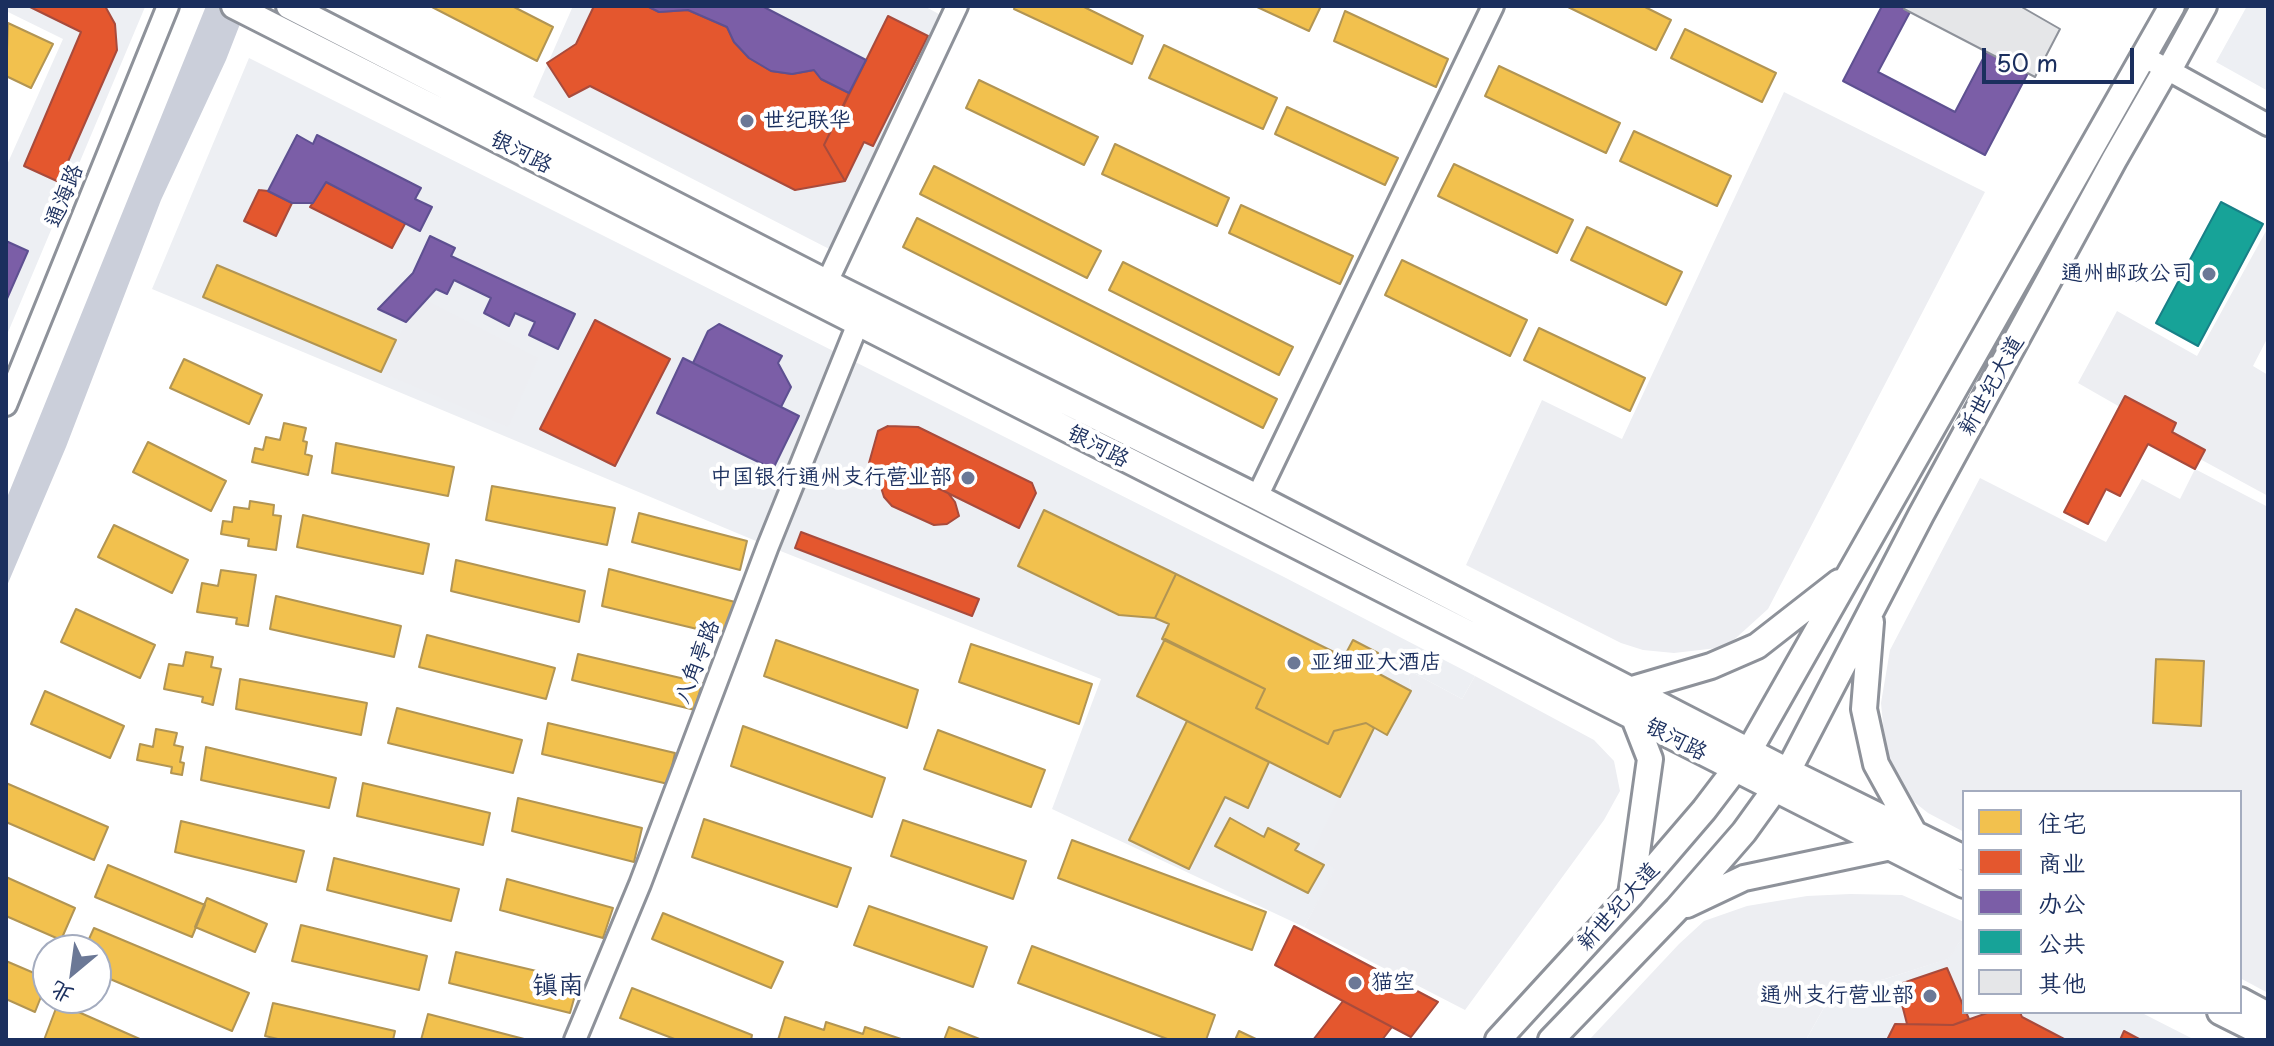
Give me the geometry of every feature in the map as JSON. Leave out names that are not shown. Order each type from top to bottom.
[{"type":"main road","name":"银河路","points":[[234,6],[822,293],[867,302],[1257,497],[1629,690],[1891,847],[1962,884]]},
{"type":"main road","name":"新世纪大道","points":[[1498,1040],[1631,895],[1743,760],[2172,6]]},
{"type":"main road","name":"新世纪大道","points":[[1551,1040],[1677,909],[1744,832],[1781,780],[2107,174],[2204,6]]},
{"type":"main road","name":"银河路","points":[[294,8],[822,293],[856,324],[1634,718],[1743,760]]},
{"type":"main road","points":[[1629,690],[1711,666],[1757,646],[1850,573]]},
{"type":"main road","points":[[1873,609],[1864,709],[1876,764],[1914,833]]},
{"type":"main road","points":[[1631,895],[1650,759],[1634,718]]},
{"type":"main road","name":"银河路","points":[[1781,780],[1914,833],[1962,857]]},
{"type":"main road","points":[[1677,909],[1744,878],[1891,847]]},
{"type":"main road","points":[[2242,1001],[2268,1015]]},
{"type":"main road","points":[[2224,1014],[2268,1036]]},
{"type":"street","name":"通海路","points":[[6,405],[168,6]]},
{"type":"street","points":[[822,293],[957,6]]},
{"type":"street","points":[[1257,497],[1493,6]]},
{"type":"street","points":[[2143,56],[2268,125]]},
{"type":"street","name":"八角亭路","points":[[575,1040],[640,884],[763,559],[867,302]]},
{"type":"shaded area","points":[[6,6],[145,7],[6,337],[6,167],[63,39],[6,11]]},
{"type":"shaded area","points":[[206,6],[247,6],[226,60],[161,200],[66,447],[6,588],[6,500]]},
{"type":"shaded area","points":[[573,6],[924,6],[950,20],[839,254],[533,97]]},
{"type":"shaded area","points":[[2247,6],[2268,6],[2268,91],[2216,62]]},
{"type":"shaded area","points":[[249,58],[1284,577],[1475,676],[1462,699],[1408,670],[1411,691],[1387,735],[1374,729],[1312,855],[1336,869],[1304,927],[1052,809],[1101,679],[768,546],[152,289]]},
{"type":"shaded area","points":[[1784,92],[1985,192],[1768,609],[1726,647],[1674,653],[1643,650],[1621,643],[1466,565],[1542,400],[1622,439]]},
{"type":"shaded area","points":[[2266,231],[2268,337],[2253,366],[2268,375],[2268,496],[2200,459],[2205,450],[2172,432],[2176,423],[2126,397],[2120,407],[2078,383],[2117,311],[2197,356]]},
{"type":"shaded area","points":[[426,300],[538,358],[508,427],[381,372],[406,322]]},
{"type":"shaded area","points":[[2195,469],[2268,507],[2268,993],[2242,979],[2242,790],[1962,790],[1962,831],[1928,813],[1908,797],[1890,759],[1884,735],[1881,703],[1890,650],[1980,478],[2106,542],[2142,479],[2180,499]]},
{"type":"shaded area","points":[[1408,670],[1462,699],[1475,676],[1594,740],[1614,761],[1620,791],[1604,820],[1465,1010],[1304,927],[1335,869],[1311,855],[1374,728],[1387,735],[1411,691]]},
{"type":"shaded area","points":[[1902,895],[1962,921],[1962,939],[1948,959],[1845,988],[1826,1004],[1806,1040],[1589,1040],[1704,921],[1747,906],[1807,896]]},
{"type":"shaded area","points":[[1962,939],[1962,1014],[2144,1014],[2195,1040],[1806,1040],[1826,1004],[1845,988],[1947,959]]},
{"type":"building: 住宅","points":[[430,6],[512,6],[553,27],[537,61]]},
{"type":"building: 住宅","points":[[1015,6],[1082,6],[1143,36],[1132,64],[1014,9]]},
{"type":"building: 住宅","points":[[1255,6],[1321,6],[1309,31]]},
{"type":"building: 住宅","points":[[1566,6],[1643,6],[1671,20],[1656,50]]},
{"type":"building: 住宅","points":[[1345,11],[1448,59],[1436,87],[1334,41]]},
{"type":"building: 住宅","points":[[8,23],[53,44],[31,88],[6,76]]},
{"type":"building: 住宅","points":[[1685,29],[1776,73],[1762,102],[1671,58]]},
{"type":"building: 住宅","points":[[1164,45],[1277,98],[1263,129],[1149,78]]},
{"type":"building: 住宅","points":[[1499,66],[1620,123],[1606,153],[1485,96]]},
{"type":"building: 住宅","points":[[979,80],[1098,137],[1084,165],[966,108]]},
{"type":"building: 住宅","points":[[1287,107],[1398,158],[1385,185],[1275,134]]},
{"type":"building: 住宅","points":[[1634,131],[1731,176],[1717,206],[1620,161]]},
{"type":"building: 住宅","points":[[1115,144],[1229,198],[1217,226],[1102,174]]},
{"type":"building: 住宅","points":[[1454,164],[1573,220],[1557,253],[1438,196]]},
{"type":"building: 住宅","points":[[934,166],[1101,251],[1087,278],[920,194]]},
{"type":"building: 住宅","points":[[1241,205],[1353,256],[1340,284],[1229,233]]},
{"type":"building: 住宅","points":[[917,218],[1277,399],[1263,428],[903,247]]},
{"type":"building: 住宅","points":[[1587,227],[1682,272],[1666,305],[1571,260]]},
{"type":"building: 住宅","points":[[1402,260],[1527,320],[1510,356],[1385,295]]},
{"type":"building: 住宅","points":[[1123,262],[1293,347],[1279,375],[1109,290]]},
{"type":"building: 住宅","points":[[217,265],[396,340],[381,372],[203,297]]},
{"type":"building: 住宅","points":[[1539,328],[1645,378],[1630,411],[1524,360]]},
{"type":"building: 住宅","points":[[184,359],[262,395],[249,424],[170,388]]},
{"type":"building: 住宅","points":[[284,423],[306,428],[303,441],[307,442],[305,454],[312,456],[308,475],[252,462],[255,448],[263,450],[266,437],[280,440]]},
{"type":"building: 住宅","points":[[148,442],[226,481],[211,511],[133,472]]},
{"type":"building: 住宅","points":[[336,443],[454,467],[448,496],[332,473]]},
{"type":"building: 住宅","points":[[492,486],[615,508],[607,545],[486,520]]},
{"type":"building: 住宅","points":[[250,501],[274,505],[273,515],[281,516],[276,550],[248,546],[249,539],[221,534],[223,521],[232,522],[234,507],[249,509]]},
{"type":"building: 住宅","points":[[1044,510],[1176,574],[1155,618],[1119,615],[1018,566]]},
{"type":"building: 住宅","points":[[639,513],[747,541],[740,570],[632,542]]},
{"type":"building: 住宅","points":[[303,515],[429,544],[423,574],[297,547]]},
{"type":"building: 住宅","points":[[114,525],[188,560],[172,593],[98,557]]},
{"type":"building: 住宅","points":[[456,560],[585,591],[579,622],[451,591]]},
{"type":"building: 住宅","points":[[609,569],[735,602],[726,636],[602,606]]},
{"type":"building: 住宅","points":[[221,570],[256,575],[248,626],[236,624],[237,618],[197,612],[202,583],[218,586]]},
{"type":"building: 住宅","name":"亚细亚大酒店","points":[[1176,574],[1344,657],[1353,640],[1378,653],[1370,669],[1411,691],[1387,735],[1366,723],[1334,731],[1328,744],[1256,708],[1265,689],[1162,639],[1169,624],[1155,618]]},
{"type":"building: 住宅","points":[[276,596],[401,626],[394,657],[270,629]]},
{"type":"building: 住宅","points":[[76,609],[155,645],[140,678],[61,642]]},
{"type":"building: 住宅","points":[[427,635],[555,668],[546,699],[419,667]]},
{"type":"building: 住宅","points":[[1165,639],[1265,689],[1256,708],[1328,744],[1334,731],[1366,723],[1374,728],[1340,797],[1137,696]]},
{"type":"building: 住宅","points":[[776,640],[918,690],[907,728],[764,676]]},
{"type":"building: 住宅","points":[[971,644],[1092,684],[1079,724],[959,682]]},
{"type":"building: 住宅","points":[[186,652],[213,657],[211,667],[221,669],[213,705],[202,702],[203,697],[164,689],[169,664],[183,666]]},
{"type":"building: 住宅","points":[[578,654],[702,683],[695,710],[572,680]]},
{"type":"building: 住宅","points":[[2156,659],[2204,661],[2201,726],[2153,723]]},
{"type":"building: 住宅","points":[[240,679],[367,703],[361,735],[236,709]]},
{"type":"building: 住宅","points":[[45,691],[124,726],[110,758],[31,724]]},
{"type":"building: 住宅","points":[[397,708],[522,740],[513,773],[388,743]]},
{"type":"building: 住宅","points":[[1187,721],[1269,762],[1248,808],[1225,797],[1189,869],[1129,840]]},
{"type":"building: 住宅","points":[[548,723],[675,753],[668,784],[542,754]]},
{"type":"building: 住宅","points":[[743,726],[885,778],[872,817],[731,766]]},
{"type":"building: 住宅","points":[[156,729],[177,733],[174,745],[183,747],[180,762],[184,763],[182,775],[171,773],[172,767],[137,760],[140,744],[153,747]]},
{"type":"building: 住宅","points":[[938,730],[1045,770],[1031,807],[924,769]]},
{"type":"building: 住宅","points":[[206,747],[336,778],[329,808],[201,780]]},
{"type":"building: 住宅","points":[[6,783],[108,827],[94,860],[6,822]]},
{"type":"building: 住宅","points":[[363,783],[490,813],[483,845],[357,816]]},
{"type":"building: 住宅","points":[[518,798],[642,828],[634,862],[512,831]]},
{"type":"building: 住宅","points":[[1230,818],[1264,837],[1268,828],[1299,844],[1295,850],[1324,865],[1308,893],[1215,846]]},
{"type":"building: 住宅","points":[[704,819],[851,868],[837,907],[692,857]]},
{"type":"building: 住宅","points":[[903,820],[1026,861],[1013,899],[891,856]]},
{"type":"building: 住宅","points":[[181,821],[304,851],[296,882],[175,852]]},
{"type":"building: 住宅","points":[[1072,840],[1266,912],[1252,950],[1058,878]]},
{"type":"building: 住宅","points":[[334,858],[459,889],[451,921],[327,890]]},
{"type":"building: 住宅","points":[[108,865],[205,905],[192,937],[95,897]]},
{"type":"building: 住宅","points":[[6,877],[75,908],[64,934],[47,934],[6,916]]},
{"type":"building: 住宅","points":[[507,879],[613,908],[603,938],[500,910]]},
{"type":"building: 住宅","points":[[207,898],[267,924],[255,952],[195,927]]},
{"type":"building: 住宅","points":[[869,906],[987,947],[973,987],[854,945]]},
{"type":"building: 住宅","points":[[663,913],[783,962],[771,988],[652,939]]},
{"type":"building: 住宅","points":[[301,925],[427,956],[419,990],[292,961]]},
{"type":"building: 住宅","points":[[94,928],[108,934],[91,934]]},
{"type":"building: 住宅","points":[[112,936],[249,993],[232,1031],[112,980]]},
{"type":"building: 住宅","points":[[1032,946],[1215,1015],[1206,1040],[1170,1040],[1018,983]]},
{"type":"building: 住宅","points":[[456,952],[579,981],[570,1013],[449,983]]},
{"type":"building: 住宅","points":[[6,961],[32,972],[32,1011],[6,999]]},
{"type":"building: 住宅","points":[[632,988],[752,1035],[751,1040],[677,1040],[620,1018]]},
{"type":"building: 住宅","points":[[273,1003],[395,1031],[393,1040],[282,1040],[265,1036]]},
{"type":"building: 住宅","points":[[54,1014],[83,1014],[142,1040],[44,1040]]},
{"type":"building: 住宅","points":[[428,1014],[528,1040],[421,1040]]},
{"type":"building: 住宅","points":[[785,1017],[824,1030],[826,1022],[863,1034],[865,1027],[904,1040],[778,1040]]},
{"type":"building: 住宅","points":[[949,1027],[982,1040],[944,1040]]},
{"type":"building: 住宅","points":[[1239,1031],[1258,1040],[1235,1040]]},
{"type":"building: 商业","points":[[28,6],[105,6],[115,24],[117,50],[59,182],[24,166],[81,32]]},
{"type":"building: 商业","name":"世纪联华","points":[[594,6],[647,6],[659,12],[688,10],[727,27],[734,42],[749,58],[771,71],[792,74],[814,70],[821,79],[849,93],[824,145],[845,181],[795,190],[590,86],[569,97],[547,63],[576,44]]},
{"type":"building: 商业","points":[[888,16],[928,36],[873,146],[864,142],[845,181],[824,145]]},
{"type":"building: 商业","points":[[326,182],[406,222],[392,248],[310,207]]},
{"type":"building: 商业","points":[[259,190],[292,203],[276,236],[244,221]]},
{"type":"building: 商业","points":[[595,320],[670,359],[615,466],[540,429]]},
{"type":"building: 商业","points":[[2125,396],[2176,423],[2172,432],[2205,450],[2195,469],[2148,444],[2120,496],[2106,489],[2088,524],[2064,512]]},
{"type":"building: 商业","name":"中国银行通州支行营业部","points":[[888,426],[918,427],[1032,483],[1036,493],[1019,528],[901,470],[885,472],[869,463],[878,431]]},
{"type":"building: 商业","points":[[901,470],[948,493],[955,502],[959,516],[947,524],[934,525],[892,506],[884,497],[879,481],[885,472]]},
{"type":"building: 商业","points":[[801,532],[979,599],[972,616],[795,548]]},
{"type":"building: 商业","name":"猫空","points":[[1294,926],[1438,1002],[1411,1037],[1392,1027],[1275,965]]},
{"type":"building: 商业","name":"通州支行营业部","points":[[1947,968],[1962,1003],[1962,1014],[1967,1014],[1969,1019],[1953,1025],[1907,1024],[1897,985]]},
{"type":"building: 商业","points":[[1343,1001],[1392,1027],[1382,1040],[1313,1040]]},
{"type":"building: 商业","points":[[1984,1014],[2021,1014],[2066,1040],[1887,1040],[1895,1024],[1953,1025]]},
{"type":"building: 商业","points":[[2124,1031],[2141,1040],[2120,1040]]},
{"type":"building: 办公","points":[[647,6],[762,6],[866,60],[849,93],[821,79],[814,70],[792,74],[771,71],[749,58],[734,42],[727,27],[688,10],[659,12]]},
{"type":"building: 办公","points":[[1882,6],[1905,6],[1904,9],[1910,12],[1878,72],[1955,112],[1987,51],[2028,73],[1985,155],[1843,81]]},
{"type":"building: 办公","points":[[297,135],[313,144],[317,135],[421,188],[415,199],[432,207],[420,231],[326,182],[313,203],[292,203],[268,191]]},
{"type":"building: 办公","points":[[430,236],[455,248],[451,256],[575,314],[558,349],[529,335],[535,322],[515,313],[509,326],[484,313],[491,298],[454,280],[447,294],[436,289],[406,322],[378,309],[413,273]]},
{"type":"building: 办公","points":[[6,241],[28,251],[6,301]]},
{"type":"building: 办公","points":[[719,324],[782,356],[778,363],[791,387],[781,407],[693,363],[708,331]]},
{"type":"building: 办公","points":[[683,358],[799,416],[773,469],[657,413]]},
{"type":"building: 公共","name":"通州邮政公司","points":[[2221,202],[2263,224],[2198,346],[2156,323]]},
{"type":"building: 其他","points":[[1905,6],[2020,6],[2060,29],[2035,77],[1904,9]]},
{"type":"place","name":"世纪联华","points":[[747,121]]},
{"type":"place","name":"通州邮政公司","points":[[2209,274]]},
{"type":"place","name":"中国银行通州支行营业部","points":[[968,478]]},
{"type":"place","name":"亚细亚大酒店","points":[[1294,663]]},
{"type":"place","name":"猫空","points":[[1355,983]]},
{"type":"place","name":"通州支行营业部","points":[[1930,996]]},
{"type":"district","name":"镇南","points":[[558,987]]}]
